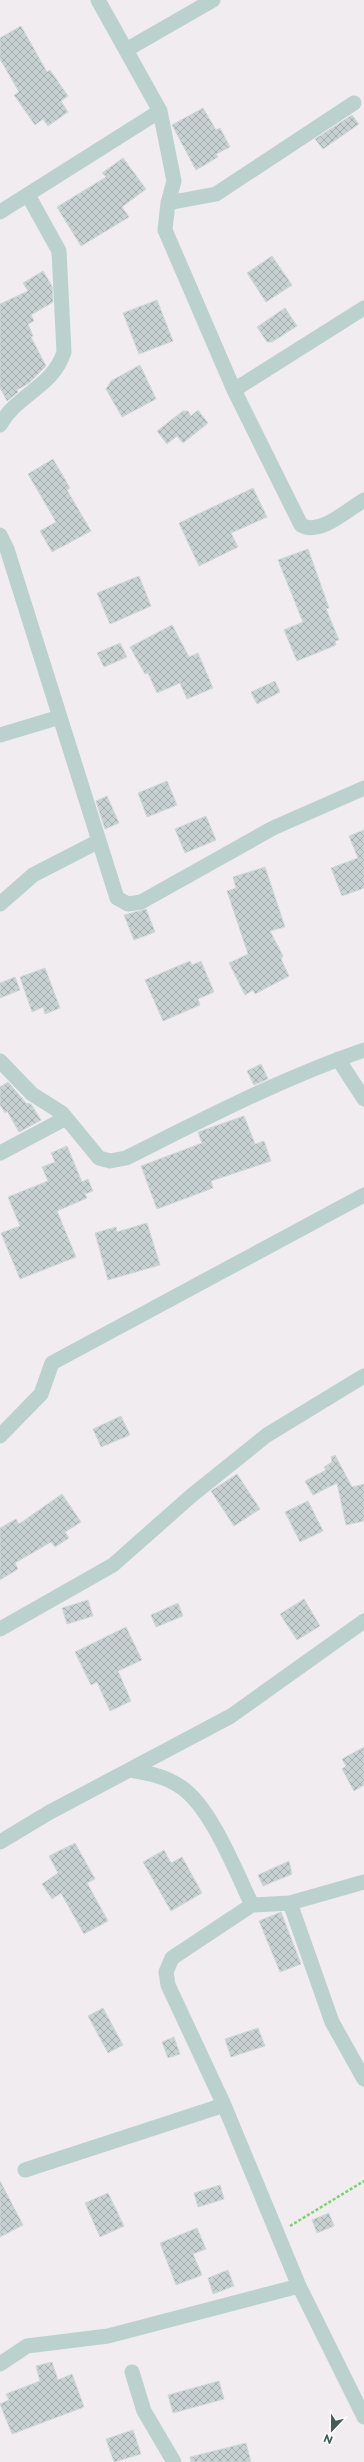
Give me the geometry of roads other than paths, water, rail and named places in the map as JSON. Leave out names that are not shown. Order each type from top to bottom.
[{"type":"street","points":[[98,0],[160,111],[174,181],[168,203],[165,230],[234,390],[301,525],[307,529],[317,528],[364,500]]},
{"type":"street","points":[[126,50],[213,0]]},
{"type":"street","points":[[168,203],[216,194],[354,103]]},
{"type":"street","points":[[0,212],[28,196],[160,111]]},
{"type":"street","points":[[0,425],[8,411],[52,377],[60,364],[64,352],[59,251],[28,196]]},
{"type":"street","points":[[234,390],[364,308]]},
{"type":"street","points":[[0,535],[7,549],[117,898],[128,904],[141,902],[273,828],[364,788]]},
{"type":"street","points":[[0,736],[60,717]]},
{"type":"street","points":[[0,904],[33,875],[99,841]]},
{"type":"street","points":[[0,1061],[32,1094],[62,1113],[99,1158],[110,1161],[126,1158],[234,1104],[338,1059],[364,1050]]},
{"type":"street","points":[[338,1059],[364,1099]]},
{"type":"street","points":[[0,1153],[66,1118]]},
{"type":"street","points":[[0,1436],[41,1394],[52,1362],[364,1195]]},
{"type":"street","points":[[0,1629],[113,1565],[191,1496],[267,1435],[364,1376]]},
{"type":"street","points":[[0,1842],[129,1770],[232,1716],[364,1621]]},
{"type":"street","points":[[129,1770],[156,1774],[182,1787],[206,1812],[252,1905]]},
{"type":"street","points":[[364,1882],[290,1903],[252,1905],[172,1958],[166,1972],[168,1985],[224,2105],[298,2286],[364,2417]]},
{"type":"street","points":[[290,1903],[332,2022],[364,2079]]},
{"type":"street","points":[[25,2170],[224,2105]]},
{"type":"street","points":[[0,2364],[27,2346],[108,2336],[298,2286]]},
{"type":"street","points":[[132,2372],[144,2411],[174,2462]]}]
